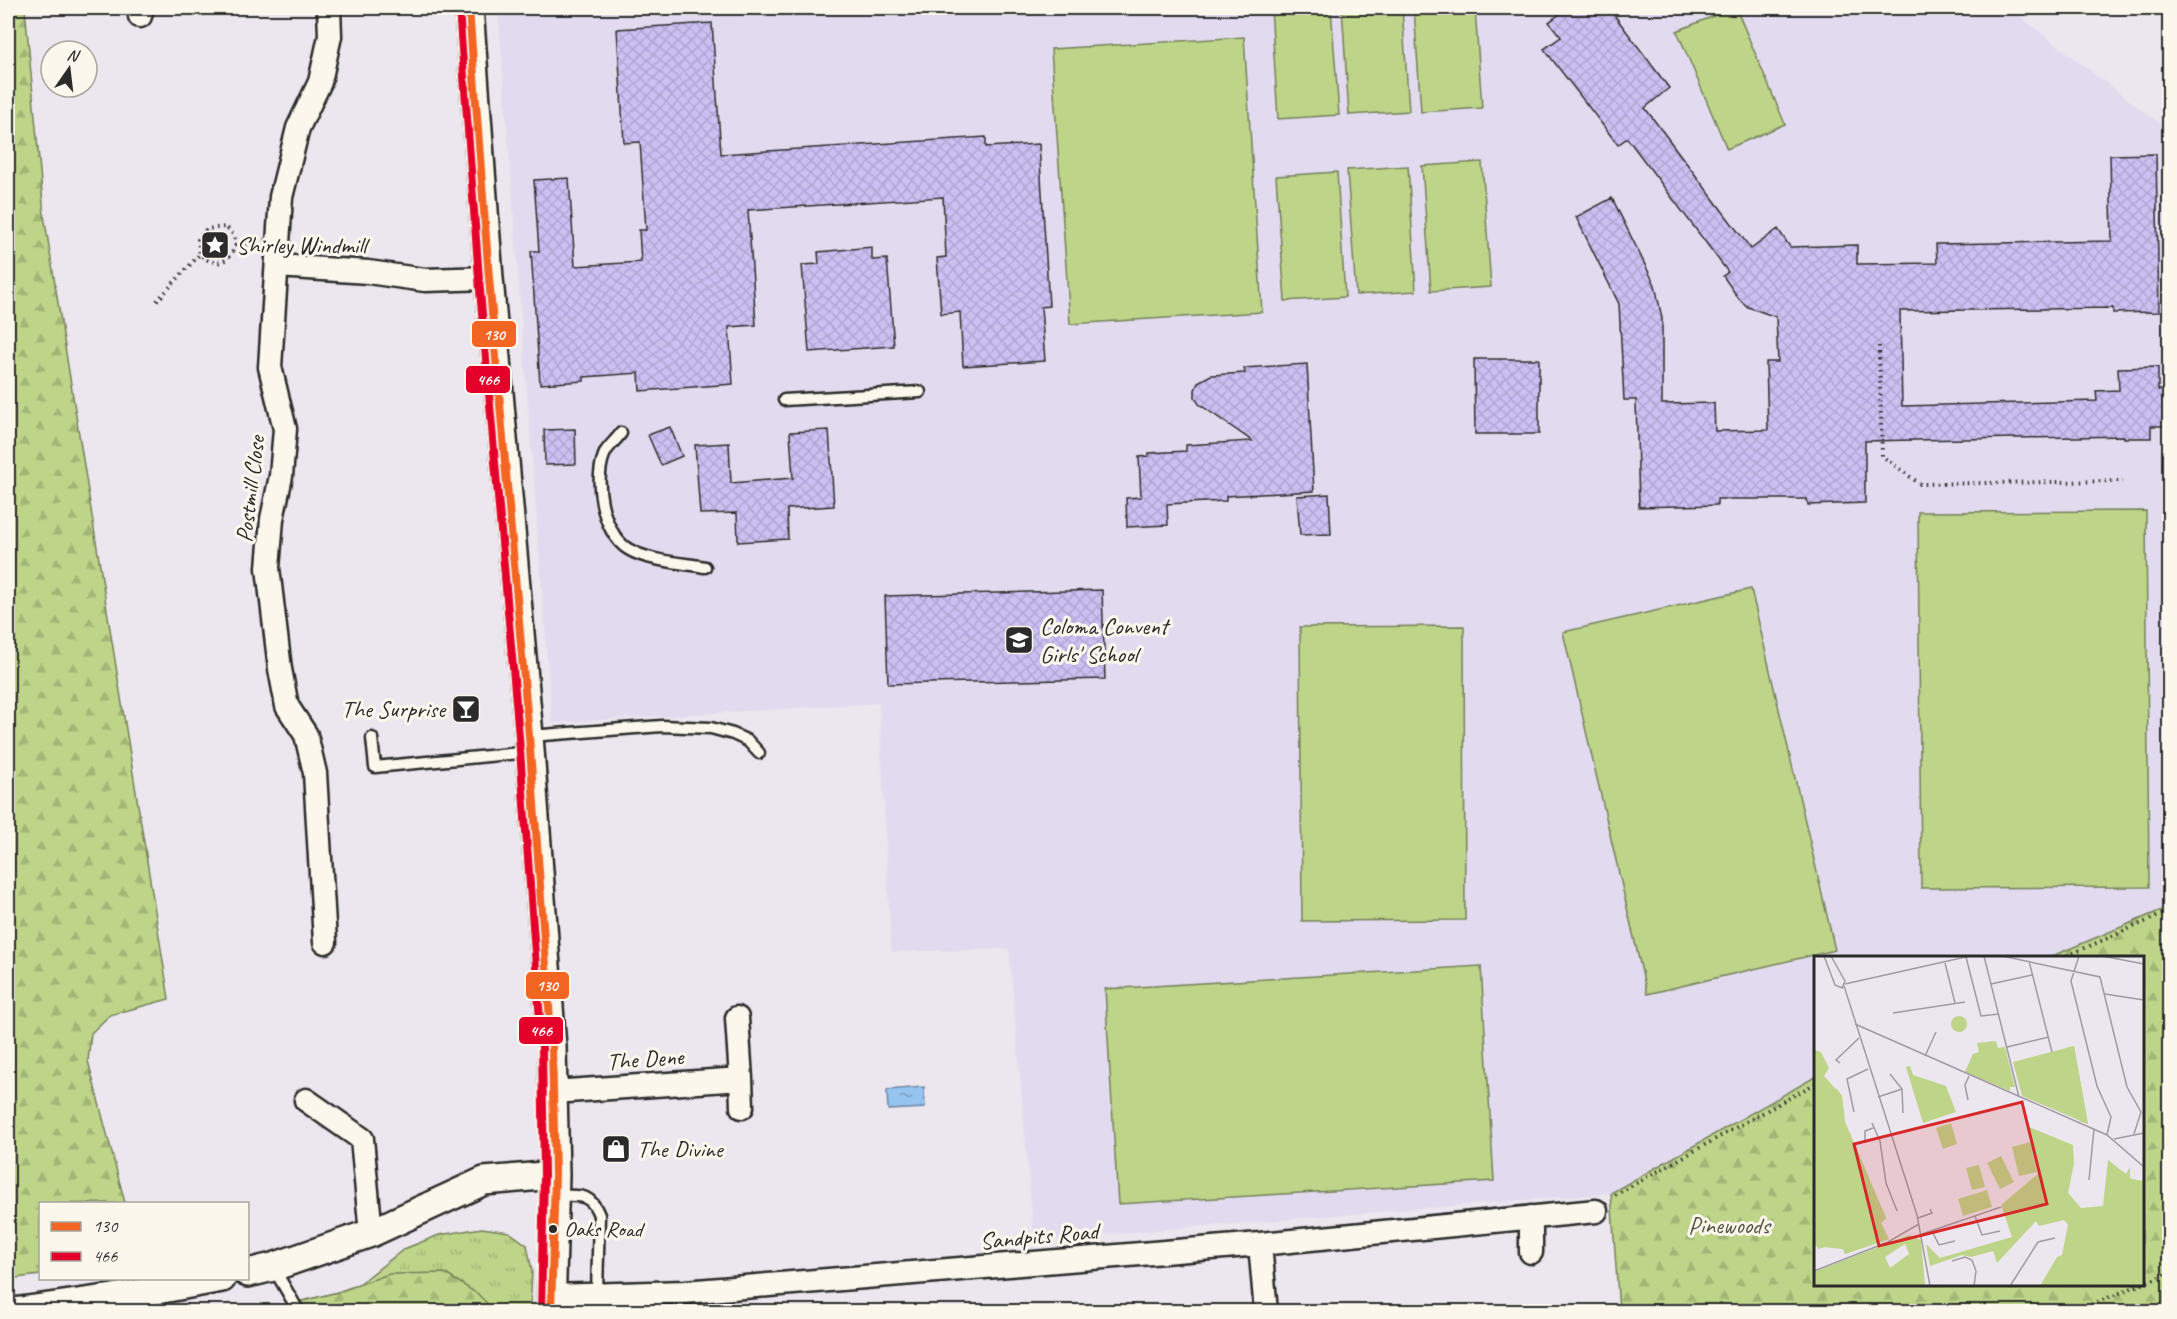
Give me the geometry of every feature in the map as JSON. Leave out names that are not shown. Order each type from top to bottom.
[{"type":"street","name":"Postmill Close","points":[[325,942],[315,773],[306,735],[287,706],[280,669],[268,568],[272,519],[281,477],[285,429],[270,368],[281,198],[298,129],[320,82],[330,36],[329,8]]},
{"type":"street","points":[[469,8],[489,278],[530,744],[552,1047],[555,1185],[551,1304]]},
{"type":"street","points":[[278,256],[425,280],[489,278]]},
{"type":"street","points":[[737,1018],[742,1107]]},
{"type":"street","name":"The Dene","points":[[553,1092],[741,1079]]},
{"type":"street","points":[[306,1100],[362,1140],[371,1233]]},
{"type":"street","points":[[260,1270],[371,1233],[484,1181],[555,1185]]},
{"type":"street","name":"Sandpits Road","points":[[551,1304],[597,1294],[656,1302],[686,1302],[1596,1211]]},
{"type":"street","points":[[1531,1217],[1531,1252]]},
{"type":"street","points":[[1260,1244],[1266,1311]]},
{"type":"street","points":[[13,1311],[113,1298],[211,1280]]},
{"type":"lane","points":[[784,400],[920,392]]},
{"type":"lane","points":[[621,433],[607,450],[600,469],[599,486],[603,510],[615,536],[627,549],[641,555],[705,567]]},
{"type":"lane","points":[[372,738],[375,767],[662,726],[711,728],[733,734],[748,741],[759,753]]},
{"type":"lane","points":[[555,1185],[594,1203],[599,1215],[597,1294]]},
{"type":"lane","points":[[260,1270],[299,1311]]},
{"type":"path","points":[[226,227],[234,235],[237,245],[231,256],[219,263],[207,261],[200,254],[198,240],[206,229],[226,227]]},
{"type":"path","points":[[237,245],[278,256]]},
{"type":"path","points":[[157,301],[200,254]]},
{"type":"path","points":[[1879,346],[1882,456],[1920,484],[2123,481]]},
{"type":"path","points":[[2064,956],[2169,910]]},
{"type":"path","points":[[1596,1211],[1617,1194],[1814,1084]]},
{"type":"path","points":[[2144,1283],[2163,1276],[2169,1268]]},
{"type":"path","points":[[2084,1311],[2085,1307],[2137,1286]]},
{"type":"shaded area","points":[[498,8],[2009,8],[2169,131],[2169,907],[2052,956],[1814,956],[1814,1078],[1611,1193],[1034,1240],[1009,949],[891,952],[879,703],[552,723]]},
{"type":"green space","points":[[8,8],[25,8],[44,215],[169,999],[110,1015],[91,1033],[88,1061],[125,1202],[39,1202],[39,1275],[8,1279]]},
{"type":"green space","points":[[1271,8],[1331,8],[1339,115],[1278,119]]},
{"type":"green space","points":[[1342,8],[1402,8],[1409,111],[1349,115]]},
{"type":"green space","points":[[1414,8],[1475,8],[1482,108],[1421,112]]},
{"type":"green space","points":[[1736,8],[1785,124],[1727,149],[1677,31]]},
{"type":"green space","points":[[1244,37],[1262,312],[1070,324],[1051,49]]},
{"type":"green space","points":[[1482,162],[1491,287],[1431,291],[1422,166]]},
{"type":"green space","points":[[1408,166],[1416,291],[1356,295],[1347,170]]},
{"type":"green space","points":[[1337,172],[1345,297],[1285,301],[1276,176]]},
{"type":"green space","points":[[2146,511],[2149,887],[1921,888],[1918,512]]},
{"type":"green space","points":[[1751,589],[1835,950],[1647,994],[1563,632]]},
{"type":"green space","points":[[1464,626],[1465,920],[1302,921],[1300,627]]},
{"type":"green space","name":"Pinewoods","points":[[2169,907],[2169,1311],[1619,1311],[1611,1193],[1814,1078],[1814,1286],[2144,1286],[2144,956],[2052,956]]},
{"type":"green space","points":[[1481,966],[1494,1181],[1118,1204],[1105,989]]},
{"type":"green space","points":[[482,1228],[509,1232],[527,1245],[532,1271],[530,1311],[259,1312],[358,1285],[404,1249],[439,1235]]},
{"type":"green space","points":[[444,1273],[478,1294],[494,1311],[259,1312],[338,1292],[389,1274]]},
{"type":"water","points":[[924,1087],[925,1108],[888,1110],[887,1090]]},
{"type":"building","points":[[1568,8],[1609,8],[1669,88],[1645,108],[1751,249],[1778,229],[1790,247],[1857,245],[1857,264],[1937,263],[1936,244],[2112,241],[2110,155],[2156,154],[2159,312],[2113,313],[2113,308],[1900,311],[1902,406],[2097,401],[2096,391],[2119,390],[2118,368],[2158,367],[2158,390],[2163,390],[2164,426],[2151,426],[2151,438],[2124,438],[2124,436],[1865,441],[1865,503],[1808,505],[1807,499],[1717,499],[1717,505],[1639,507],[1636,400],[1624,400],[1619,304],[1576,217],[1612,198],[1655,285],[1662,318],[1662,404],[1714,403],[1715,431],[1768,430],[1766,362],[1778,362],[1776,317],[1748,307],[1739,299],[1723,276],[1728,272],[1627,138],[1618,145],[1544,49],[1561,37],[1549,22]]},
{"type":"building","points":[[712,23],[721,154],[986,137],[986,147],[1039,144],[1049,306],[1041,307],[1045,361],[963,366],[960,312],[941,314],[937,258],[946,257],[943,197],[748,210],[756,325],[729,327],[733,384],[640,391],[639,373],[584,377],[584,381],[540,384],[531,251],[539,251],[534,180],[569,178],[575,266],[641,262],[639,230],[646,230],[640,142],[624,143],[617,29]]},
{"type":"building","points":[[872,247],[872,260],[887,259],[894,346],[809,352],[802,265],[819,264],[818,252]]},
{"type":"building","points":[[1474,359],[1539,359],[1539,434],[1475,434]]},
{"type":"building","points":[[1307,364],[1314,491],[1226,496],[1226,501],[1167,504],[1168,525],[1127,527],[1126,498],[1141,497],[1139,457],[1149,456],[1149,453],[1186,451],[1186,445],[1252,441],[1199,404],[1195,397],[1198,382],[1211,375],[1245,373],[1244,368]]},
{"type":"building","points":[[670,427],[682,456],[661,465],[648,435]]},
{"type":"building","points":[[575,429],[576,464],[545,465],[544,430]]},
{"type":"building","points":[[829,430],[834,506],[787,509],[788,539],[738,542],[737,513],[700,514],[695,445],[729,443],[731,483],[793,478],[790,432]]},
{"type":"building","points":[[1329,494],[1331,534],[1300,535],[1297,496]]},
{"type":"building","points":[[1102,590],[1105,679],[888,684],[885,596]]},
{"type":"transit line","name":"130","points":[[469,8],[489,278],[529,736],[552,1047],[555,1175],[551,1312]]},
{"type":"transit line","name":"466","points":[[459,9],[479,279],[519,737],[542,1048],[544,1175],[541,1312]]},
{"type":"place","name":"Shirley Windmill","points":[[215,245]]},
{"type":"place","name":"Coloma Convent Girls' School","points":[[1019,640]]},
{"type":"place","name":"The Surprise","points":[[466,709]]},
{"type":"place","name":"The Divine","points":[[616,1149]]},
{"type":"place","name":"Oaks Road","points":[[553,1229]]}]
